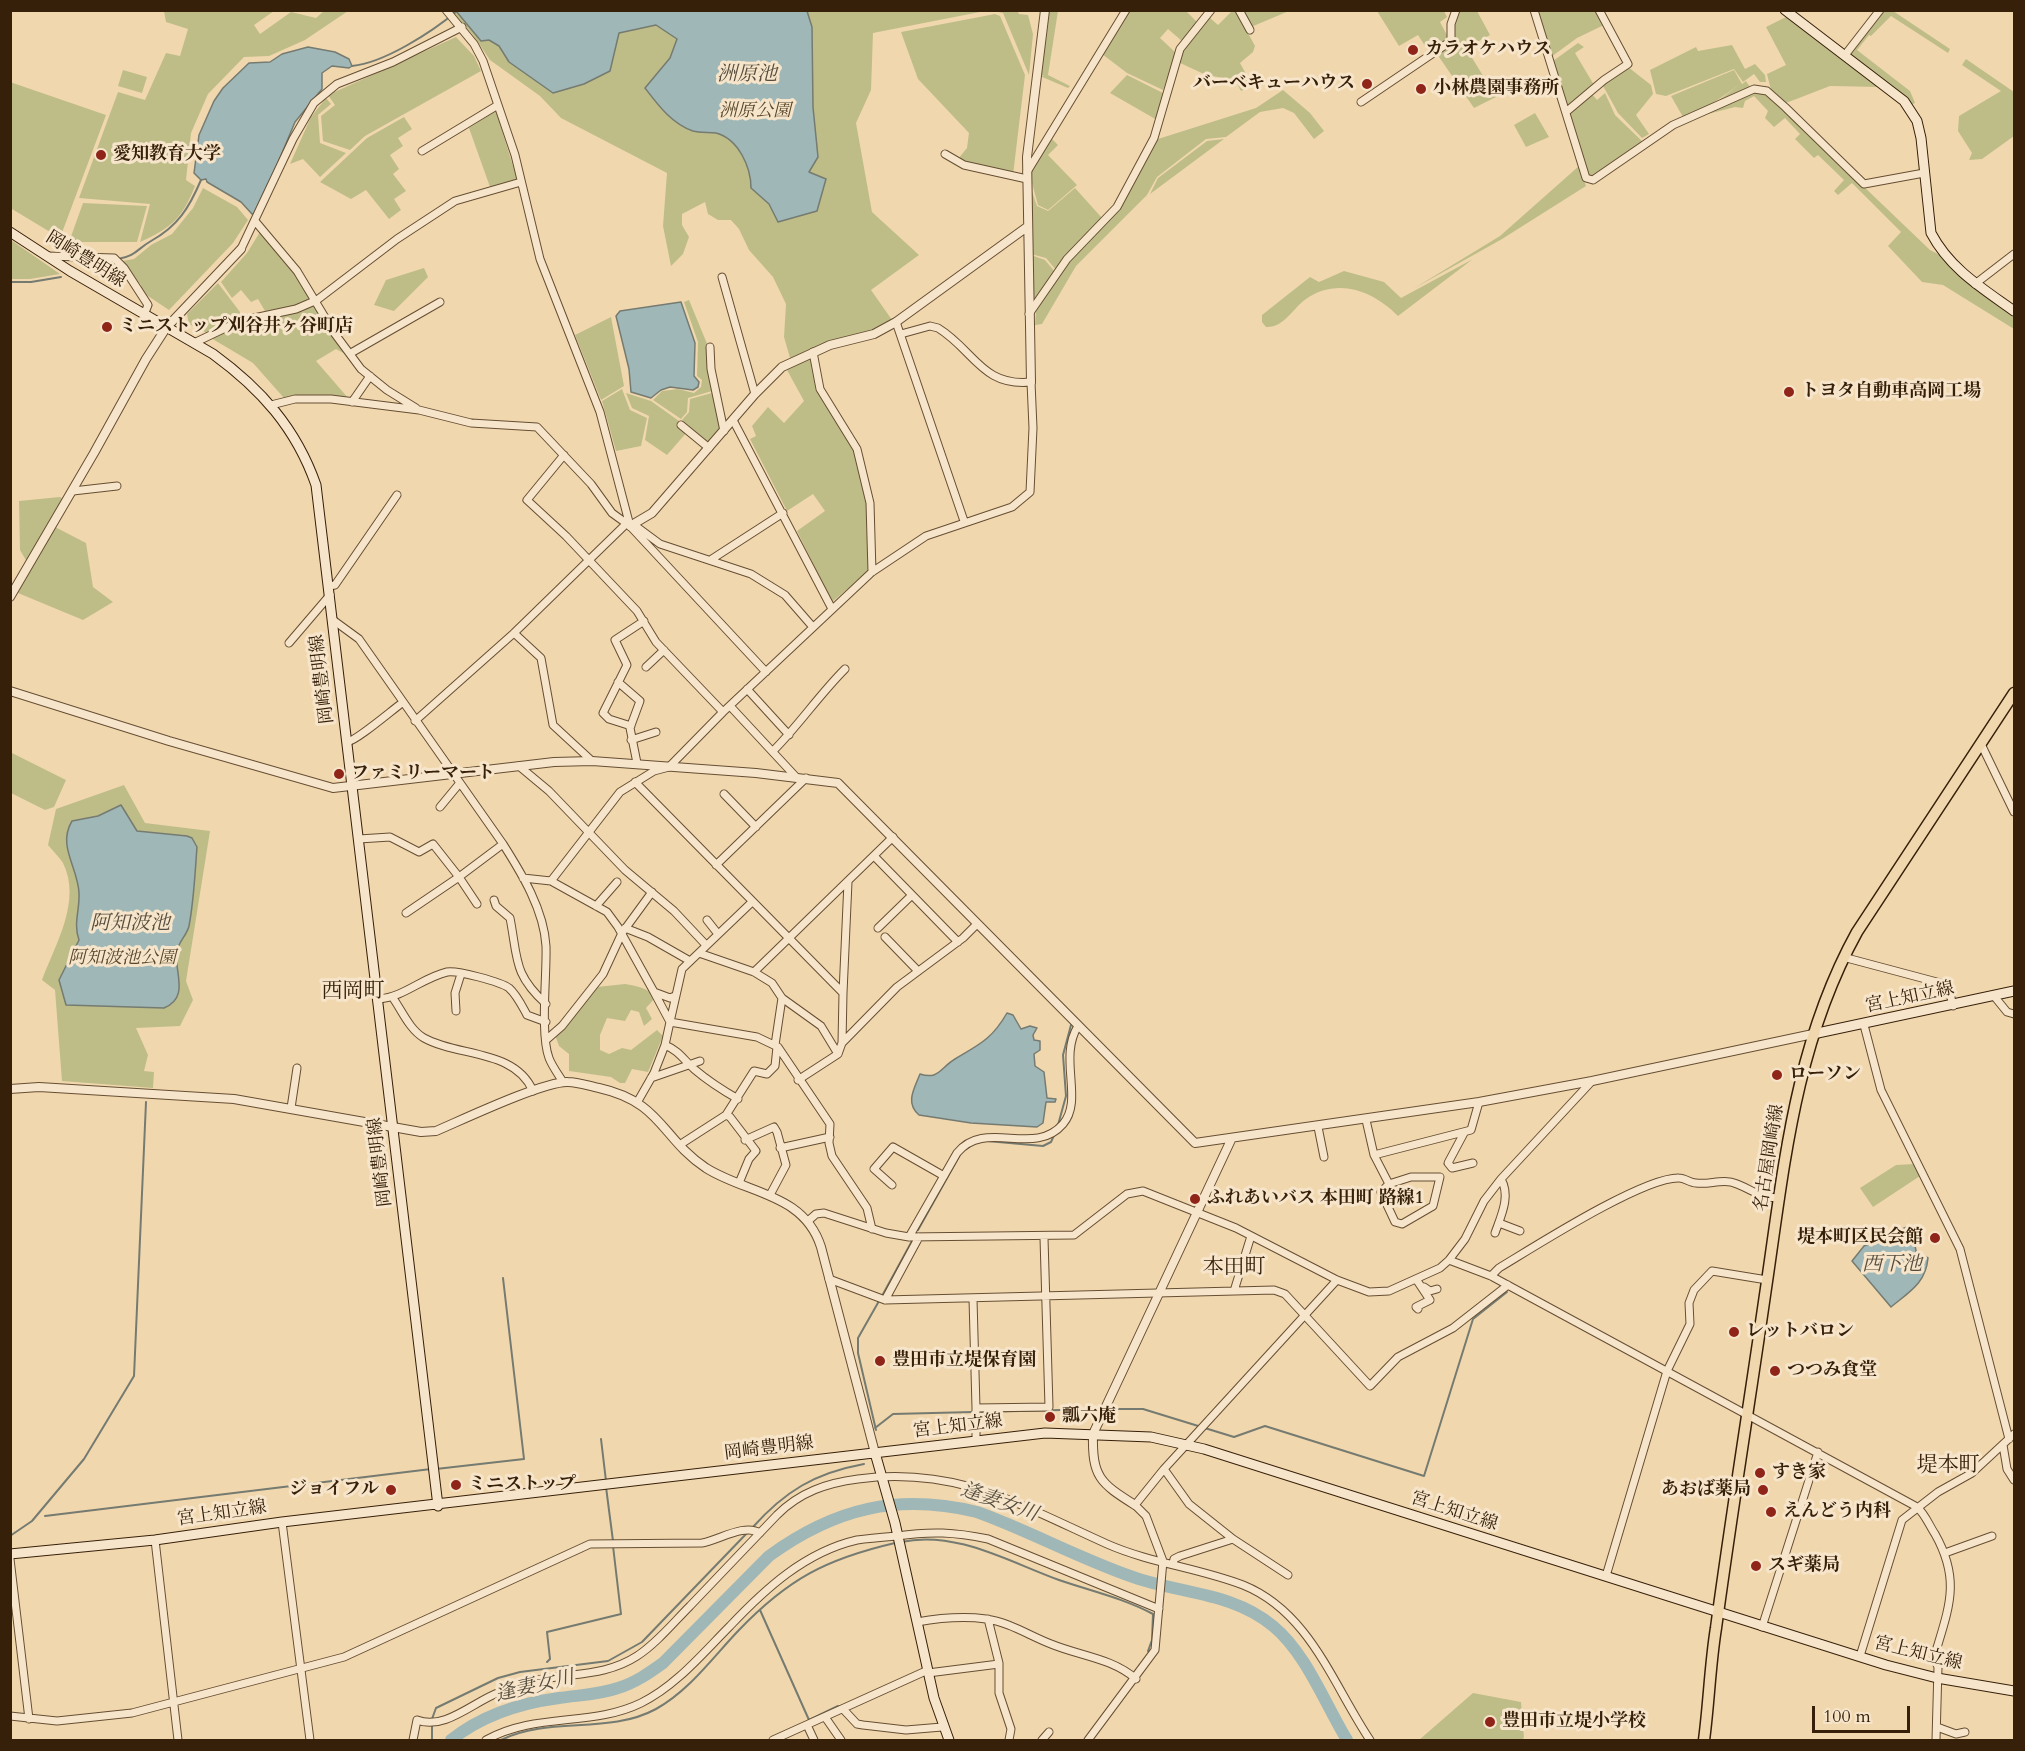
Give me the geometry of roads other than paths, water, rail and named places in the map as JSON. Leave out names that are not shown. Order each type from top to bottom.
[{"type":"main road","points":[[1785,10],[1898,96],[1911,110],[1919,130],[1932,233],[1952,265],[2014,311]]},
{"type":"main road","name":"岡崎豊明線","points":[[10,232],[144,315],[194,343],[234,370],[271,405],[295,439],[316,485],[438,1506],[875,1453]]},
{"type":"main road","name":"名古屋岡崎線","points":[[1704,1740],[1718,1613],[1767,1280],[1798,1085],[1813,1034],[1843,957],[2014,693]]},
{"type":"main road","name":"宮上知立線","points":[[1813,1034],[1864,1025],[2014,991]]},
{"type":"main road","name":"宮上知立線","points":[[875,1453],[1045,1433],[1151,1437],[1214,1452],[1762,1627],[1860,1656],[1937,1678],[2014,1691]]},
{"type":"main road","points":[[875,1453],[895,1523],[942,1727],[949,1740]]},
{"type":"main road","name":"宮上知立線","points":[[10,1554],[155,1540],[282,1522],[438,1506]]},
{"type":"main road","name":"名古屋岡崎線","points":[[1697,1740],[1704,1691],[1710,1682]]},
{"type":"street","points":[[551,880],[620,792],[654,771],[669,766],[812,626],[872,572],[926,537],[964,521],[1012,507],[1030,492],[1033,428],[1027,157],[1045,10]]},
{"type":"street","points":[[1027,176],[1126,10]]},
{"type":"street","points":[[1029,314],[1066,258],[1117,207],[1154,138],[1180,50],[1211,10]]},
{"type":"street","points":[[1239,10],[1250,30]]},
{"type":"street","points":[[1361,102],[1451,41],[1451,24],[1456,10]]},
{"type":"street","points":[[1566,112],[1604,80],[1628,64],[1599,10]]},
{"type":"street","points":[[1845,55],[1880,10]]},
{"type":"street","points":[[447,11],[462,27],[483,61],[521,182],[540,259],[600,412],[629,525],[660,544],[712,559],[751,574],[785,595],[812,626]]},
{"type":"street","points":[[1536,11],[1586,178],[1593,180],[1673,125],[1754,89],[1767,91],[1864,184],[1924,173]]},
{"type":"street","points":[[10,597],[166,328],[241,249],[306,115],[325,92],[337,84],[393,62],[462,27]]},
{"type":"street","points":[[422,151],[498,105]]},
{"type":"street","points":[[945,154],[964,165],[1027,176]]},
{"type":"street","points":[[194,343],[240,321],[296,309],[317,300],[397,239],[455,201],[521,182]]},
{"type":"street","points":[[255,221],[297,271],[317,300],[335,334],[370,376],[419,410]]},
{"type":"street","points":[[415,721],[514,633],[629,525],[652,513],[755,394],[782,367],[813,352],[874,334],[896,322],[1027,227]]},
{"type":"street","points":[[1975,284],[2014,254]]},
{"type":"street","points":[[47,256],[114,258],[124,268],[148,305],[144,315]]},
{"type":"street","points":[[722,277],[755,394]]},
{"type":"street","points":[[351,353],[440,302]]},
{"type":"street","points":[[896,322],[964,521]]},
{"type":"street","points":[[901,334],[930,326],[938,328],[993,376],[1005,382],[1031,382]]},
{"type":"street","points":[[710,347],[711,369],[724,431]]},
{"type":"street","points":[[813,352],[820,388],[857,449],[870,503],[872,572]]},
{"type":"street","points":[[352,402],[370,376]]},
{"type":"street","points":[[271,405],[295,399],[352,402],[419,410],[471,423],[537,427],[766,672]]},
{"type":"street","points":[[733,420],[832,609]]},
{"type":"street","points":[[681,425],[709,448]]},
{"type":"street","points":[[564,455],[526,500],[566,536],[637,611],[664,650],[723,712]]},
{"type":"street","points":[[73,491],[117,486]]},
{"type":"street","points":[[289,642],[335,585],[397,495]]},
{"type":"street","points":[[712,559],[783,513]]},
{"type":"street","points":[[333,620],[358,639],[503,844],[523,878],[539,915],[546,945],[548,1056],[563,1082]]},
{"type":"street","points":[[630,726],[609,719],[603,712],[627,665],[615,640],[644,621]]},
{"type":"street","points":[[514,633],[541,658],[553,725],[592,760]]},
{"type":"street","points":[[646,668],[664,650]]},
{"type":"street","points":[[773,751],[845,669]]},
{"type":"street","points":[[618,682],[640,701],[630,726],[637,764]]},
{"type":"street","points":[[747,689],[789,735]]},
{"type":"street","points":[[10,691],[323,787],[353,786],[519,766],[592,760],[801,777],[838,783],[1192,1142],[1231,1140],[1479,1102],[1592,1081],[1813,1034]]},
{"type":"street","points":[[347,742],[354,741],[402,703]]},
{"type":"street","points":[[729,706],[801,777]]},
{"type":"street","points":[[631,740],[656,732]]},
{"type":"street","points":[[1981,744],[2014,812]]},
{"type":"street","points":[[519,766],[549,791],[625,870],[652,892],[706,945]]},
{"type":"street","points":[[716,865],[756,827],[801,777]]},
{"type":"street","points":[[635,782],[843,993]]},
{"type":"street","points":[[440,807],[459,784]]},
{"type":"street","points":[[724,794],[756,827]]},
{"type":"street","points":[[359,839],[390,837],[419,852],[433,844],[477,904]]},
{"type":"street","points":[[754,972],[875,857],[893,837]]},
{"type":"street","points":[[406,913],[503,844]]},
{"type":"street","points":[[875,857],[958,942]]},
{"type":"street","points":[[523,878],[551,880],[607,912],[623,930],[670,1022]]},
{"type":"street","points":[[596,906],[616,882]]},
{"type":"street","points":[[798,1080],[838,1054],[842,1043],[848,882]]},
{"type":"street","points":[[546,1040],[562,1026],[603,974],[623,930],[652,892]]},
{"type":"street","points":[[878,928],[912,895]]},
{"type":"street","points":[[494,900],[496,906],[510,918],[519,973],[532,991],[546,1004]]},
{"type":"street","points":[[638,1101],[651,1078],[664,1045],[682,969],[752,902]]},
{"type":"street","points":[[707,920],[718,934]]},
{"type":"street","points":[[842,1043],[897,987],[958,942],[977,924]]},
{"type":"street","points":[[623,930],[648,937],[690,961]]},
{"type":"street","points":[[885,937],[918,971]]},
{"type":"street","points":[[699,953],[754,972],[772,983],[782,998],[822,1026],[838,1054]]},
{"type":"street","points":[[1843,957],[1948,985],[1953,1005]]},
{"type":"street","points":[[379,999],[393,998],[447,972],[503,985],[515,995],[527,1015],[546,1022]]},
{"type":"street","points":[[456,1011],[455,993],[461,974]]},
{"type":"street","points":[[654,992],[670,998],[675,996]]},
{"type":"street","points":[[1994,996],[2007,1012],[2014,1014]]},
{"type":"street","points":[[393,998],[414,1030],[423,1038],[492,1058],[512,1068],[533,1092]]},
{"type":"street","points":[[681,1144],[726,1116],[754,1071],[767,1074],[775,1066],[782,998]]},
{"type":"street","points":[[670,1022],[757,1036],[776,1046],[830,1124],[832,1156],[867,1208],[872,1229]]},
{"type":"street","points":[[1860,1656],[1898,1528],[1908,1513],[1972,1473],[2012,1436],[1960,1249],[1881,1090],[1864,1025]]},
{"type":"street","points":[[909,1237],[957,1153],[972,1140],[988,1137],[1036,1140],[1045,1137],[1064,1123],[1071,1098],[1068,1056],[1078,1026]]},
{"type":"street","points":[[664,1045],[682,1054],[690,1065],[718,1088],[738,1099]]},
{"type":"street","points":[[651,1078],[700,1061]]},
{"type":"street","points":[[291,1108],[297,1068]]},
{"type":"street","points":[[808,1221],[816,1214],[824,1213],[872,1229],[909,1237],[1044,1238],[1074,1235],[1115,1202],[1134,1192],[1152,1194],[1251,1236],[1337,1280],[1369,1292],[1389,1290],[1440,1268],[1449,1260],[1464,1239],[1484,1201],[1501,1179],[1592,1081]]},
{"type":"street","points":[[10,1089],[39,1087],[234,1099],[421,1132],[436,1131],[563,1082],[613,1091],[638,1101],[703,1166],[792,1206],[808,1221],[818,1240],[875,1453]]},
{"type":"street","points":[[1374,1155],[1464,1133],[1475,1125],[1479,1102]]},
{"type":"street","points":[[726,1116],[733,1119],[745,1140],[756,1151],[749,1159],[739,1183]]},
{"type":"street","points":[[1366,1120],[1374,1155],[1389,1184]]},
{"type":"street","points":[[745,1140],[774,1127],[786,1168],[770,1195]]},
{"type":"street","points":[[1318,1127],[1324,1157]]},
{"type":"street","points":[[1464,1133],[1448,1163],[1452,1167],[1473,1163]]},
{"type":"street","points":[[780,1148],[830,1137]]},
{"type":"street","points":[[1088,1740],[1136,1679],[1155,1650],[1163,1564],[1146,1516],[1100,1479],[1093,1464],[1093,1434],[1231,1140]]},
{"type":"street","points":[[892,1185],[874,1168],[891,1148],[944,1176]]},
{"type":"street","points":[[1412,1177],[1440,1177],[1433,1206],[1402,1224],[1395,1222],[1381,1192],[1389,1184],[1412,1177]]},
{"type":"street","points":[[1491,1276],[1499,1268],[1589,1215],[1663,1179],[1683,1178],[1697,1183],[1723,1181],[1737,1184],[1759,1197],[1780,1198]]},
{"type":"street","points":[[1495,1233],[1505,1202],[1505,1185],[1501,1179]]},
{"type":"street","points":[[1499,1223],[1520,1231]]},
{"type":"street","points":[[1234,1291],[1251,1236]]},
{"type":"street","points":[[884,1300],[919,1237]]},
{"type":"street","points":[[976,1408],[1048,1407],[1044,1238]]},
{"type":"street","points":[[1449,1260],[1491,1276],[1917,1507],[1945,1553],[1952,1592],[1934,1658],[1938,1667],[1936,1740]]},
{"type":"street","points":[[1605,1576],[1667,1371],[1690,1324],[1689,1303],[1694,1290],[1713,1271],[1767,1280]]},
{"type":"street","points":[[1418,1278],[1426,1290],[1437,1288]]},
{"type":"street","points":[[1418,1278],[1430,1300],[1416,1307],[1418,1309]]},
{"type":"street","points":[[829,1279],[884,1300],[1044,1298],[1274,1290],[1285,1294],[1370,1386],[1398,1357],[1453,1328],[1508,1285]]},
{"type":"street","points":[[1135,1505],[1164,1469],[1188,1446],[1337,1280]]},
{"type":"street","points":[[973,1299],[976,1442]]},
{"type":"street","points":[[2002,1445],[2007,1469],[2014,1480]]},
{"type":"street","points":[[1762,1627],[1818,1452]]},
{"type":"street","points":[[1164,1469],[1189,1504],[1233,1539],[1288,1575]]},
{"type":"street","points":[[413,1740],[417,1720],[425,1723],[439,1723],[496,1693],[545,1678],[602,1671],[635,1657],[666,1630],[757,1531],[803,1495],[837,1482],[910,1475],[942,1479],[983,1489],[1111,1546],[1163,1564],[1173,1564],[1248,1587],[1282,1610],[1313,1644],[1370,1740]]},
{"type":"street","points":[[282,1522],[299,1669],[310,1740]]},
{"type":"street","points":[[10,1716],[57,1721],[105,1718],[344,1657],[590,1544],[702,1543],[745,1529],[757,1531]]},
{"type":"street","points":[[486,1740],[538,1722],[611,1713],[640,1704],[670,1684],[786,1574],[825,1551],[855,1541],[926,1531],[988,1539],[1019,1549],[1160,1606]]},
{"type":"street","points":[[1945,1553],[1992,1536]]},
{"type":"street","points":[[1173,1564],[1174,1559],[1180,1556],[1233,1539]]},
{"type":"street","points":[[155,1540],[178,1740]]},
{"type":"street","points":[[10,1559],[29,1719]]},
{"type":"street","points":[[917,1622],[947,1618],[988,1619],[1051,1645],[1112,1663],[1123,1668],[1136,1679]]},
{"type":"street","points":[[988,1619],[999,1664],[999,1693],[1011,1729],[1009,1740]]},
{"type":"street","points":[[773,1740],[928,1672],[999,1664]]},
{"type":"street","points":[[843,1709],[857,1724],[906,1730],[942,1727]]},
{"type":"street","points":[[825,1717],[841,1740]]},
{"type":"street","points":[[807,1725],[814,1740]]},
{"type":"street","points":[[1937,1727],[1956,1734],[1965,1732]]},
{"type":"street","points":[[1042,1740],[1049,1732]]},
{"type":"water","name":"洲原池","points":[[456,11],[807,11],[812,27],[813,107],[818,157],[809,172],[826,179],[817,211],[778,222],[769,204],[751,188],[746,163],[731,141],[716,133],[696,132],[685,128],[660,107],[645,88],[670,58],[677,39],[656,25],[619,33],[610,71],[584,84],[553,93],[509,62],[499,46],[489,40],[481,41]]},
{"type":"water","points":[[308,47],[335,52],[349,59],[352,66],[349,68],[332,66],[322,73],[322,89],[295,122],[257,213],[252,214],[241,202],[207,182],[206,179],[201,180],[194,173],[199,135],[214,101],[223,88],[249,63],[270,62],[282,54]]},
{"type":"water","points":[[681,302],[695,343],[694,376],[699,382],[698,387],[693,390],[670,387],[661,390],[651,398],[631,392],[629,369],[616,316],[620,311]]},
{"type":"water","name":"阿知波池","points":[[121,805],[137,831],[187,836],[192,838],[197,847],[189,926],[179,944],[176,958],[179,990],[172,1003],[164,1008],[66,1005],[59,980],[79,940],[77,934],[78,883],[67,848],[68,830],[72,821],[98,816]]},
{"type":"water","points":[[1007,1013],[1013,1015],[1021,1029],[1030,1026],[1037,1028],[1033,1035],[1034,1040],[1040,1041],[1040,1050],[1034,1054],[1035,1066],[1044,1072],[1047,1098],[1056,1099],[1055,1102],[1046,1102],[1043,1123],[1037,1127],[971,1123],[919,1115],[912,1106],[912,1096],[920,1074],[931,1075],[939,1072],[950,1062],[978,1045],[991,1035]]},
{"type":"water","name":"西下池","points":[[1909,1226],[1916,1230],[1914,1240],[1916,1251],[1928,1258],[1927,1267],[1920,1281],[1891,1307],[1852,1261],[1864,1246]]},
{"type":"waterway","points":[[352,66],[365,64],[393,53],[435,28],[457,11]]},
{"type":"waterway","points":[[118,259],[133,254],[169,229],[187,208],[201,180]]},
{"type":"waterway","points":[[10,282],[31,282],[61,277]]},
{"type":"waterway","points":[[1058,1125],[1066,1096],[1063,1055],[1071,1025]]},
{"type":"waterway","points":[[10,1536],[32,1521],[84,1459],[134,1376],[146,1102]]},
{"type":"waterway","points":[[987,1141],[1043,1146],[1051,1142],[1055,1133]]},
{"type":"waterway","points":[[918,1230],[961,1153]]},
{"type":"waterway","points":[[882,1296],[912,1241]]},
{"type":"waterway","points":[[436,1469],[524,1459],[503,1278]]},
{"type":"waterway","points":[[1108,1409],[1143,1409],[1234,1437],[1265,1426],[1424,1476],[1473,1319],[1507,1292]]},
{"type":"waterway","points":[[876,1430],[858,1353],[858,1338],[879,1301]]},
{"type":"waterway","points":[[979,1412],[1102,1409]]},
{"type":"waterway","points":[[875,1428],[893,1414],[973,1412]]},
{"type":"waterway","points":[[601,1439],[606,1481]]},
{"type":"waterway","points":[[752,1528],[777,1504],[802,1486],[830,1473],[864,1464]]},
{"type":"waterway","points":[[45,1516],[431,1469]]},
{"type":"waterway","points":[[606,1487],[613,1541]]},
{"type":"waterway","name":"逢妻女川","points":[[451,1740],[488,1717],[516,1707],[545,1700],[603,1692],[636,1681],[663,1663],[769,1556],[794,1540],[818,1526],[843,1516],[868,1509],[920,1504],[948,1506],[977,1512],[1113,1570],[1151,1583],[1206,1595],[1241,1606],[1273,1626],[1285,1637],[1305,1664],[1347,1740]]},
{"type":"waterway","points":[[432,1719],[436,1708],[498,1678],[520,1672],[608,1661],[642,1642],[748,1532]]},
{"type":"waterway","points":[[901,1542],[922,1539],[962,1544],[1142,1608],[1153,1614],[1152,1640],[1148,1651],[1150,1652]]},
{"type":"waterway","points":[[501,1740],[539,1729],[618,1721],[638,1717],[656,1709],[690,1683],[757,1612],[792,1584],[848,1556],[895,1543]]},
{"type":"waterway","points":[[547,1662],[550,1659],[547,1632],[621,1614],[613,1546]]},
{"type":"waterway","points":[[760,1610],[809,1720],[838,1706]]},
{"type":"waterway","points":[[432,1725],[432,1740]]},
{"type":"place","name":"カラオケハウス","points":[[1413,50]]},
{"type":"place","name":"バーベキューハウス","points":[[1367,84]]},
{"type":"place","name":"小林農園事務所","points":[[1421,89]]},
{"type":"place","name":"愛知教育大学","points":[[101,155]]},
{"type":"place","name":"ミニストップ刈谷井ヶ谷町店","points":[[107,327]]},
{"type":"place","name":"トヨタ自動車高岡工場","points":[[1789,392]]},
{"type":"place","name":"ファミリーマート","points":[[339,774]]},
{"type":"place","name":"ローソン","points":[[1777,1075]]},
{"type":"place","name":"ふれあいバス 本田町 路線1","points":[[1195,1199]]},
{"type":"place","name":"堤本町区民会館","points":[[1935,1238]]},
{"type":"place","name":"レットバロン","points":[[1734,1332]]},
{"type":"place","name":"豊田市立堤保育園","points":[[880,1361]]},
{"type":"place","name":"つつみ食堂","points":[[1775,1371]]},
{"type":"place","name":"瓢六庵","points":[[1050,1417]]},
{"type":"place","name":"すき家","points":[[1760,1473]]},
{"type":"place","name":"ミニストップ","points":[[456,1485]]},
{"type":"place","name":"ジョイフル","points":[[391,1490]]},
{"type":"place","name":"あおば薬局","points":[[1763,1490]]},
{"type":"place","name":"えんどう内科","points":[[1771,1512]]},
{"type":"place","name":"スギ薬局","points":[[1756,1566]]},
{"type":"place","name":"豊田市立堤小学校","points":[[1490,1722]]},
{"type":"district","name":"西岡町","points":[[353,992]]},
{"type":"district","name":"本田町","points":[[1234,1268]]},
{"type":"district","name":"堤本町","points":[[1948,1466]]},
{"type":"park label","name":"洲原公園","points":[[755,112]]},
{"type":"park label","name":"阿知波池公園","points":[[122,959]]}]
